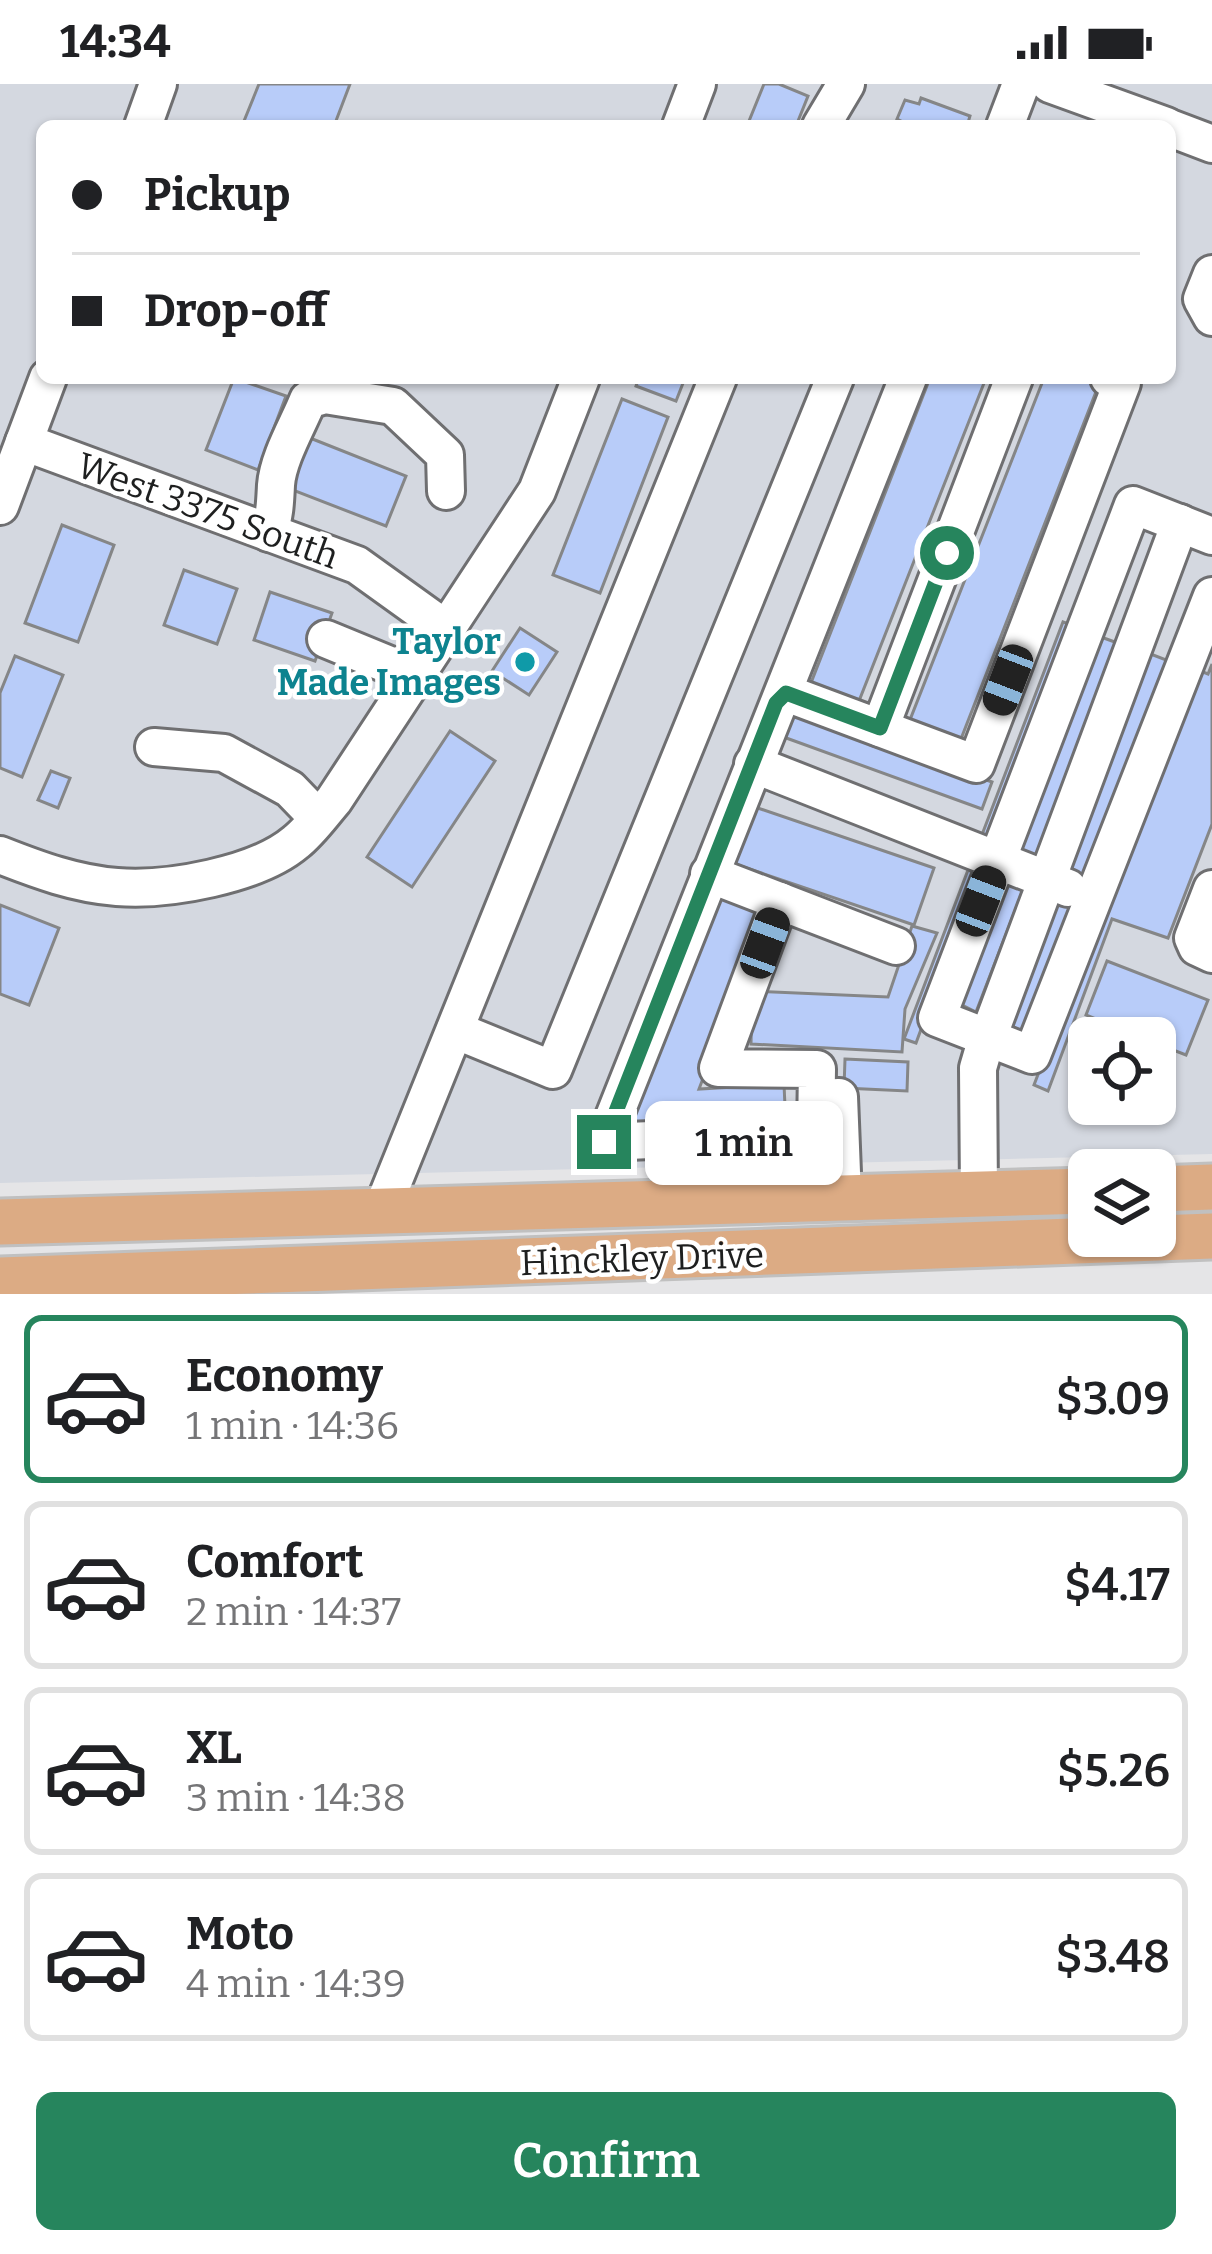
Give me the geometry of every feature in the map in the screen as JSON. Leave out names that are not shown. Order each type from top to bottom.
[{"type":"main road","points":[[1176,1188],[1212,1187]]},
{"type":"main road","name":"Hinckley Drive","points":[[0,1222],[1068,1192]]},
{"type":"main road","name":"Hinckley Drive","points":[[0,1280],[1212,1236]]},
{"type":"street","points":[[145,120],[158,84]]},
{"type":"street","points":[[683,120],[697,84]]},
{"type":"street","points":[[825,120],[848,84]]},
{"type":"street","points":[[844,120],[848,84]]},
{"type":"street","points":[[1007,120],[1021,84]]},
{"type":"street","points":[[1050,84],[1149,120]]},
{"type":"street","points":[[1176,130],[1212,144]]},
{"type":"street","points":[[1212,274],[1202,299],[1212,317]]},
{"type":"street","points":[[0,506],[46,384]]},
{"type":"street","points":[[0,855],[51,875],[118,888],[186,882],[245,870],[295,844],[326,809],[537,491],[579,384]]},
{"type":"street","points":[[381,1212],[716,384]]},
{"type":"street","points":[[455,1030],[553,1070],[833,384]]},
{"type":"street","points":[[780,901],[718,1068],[817,1069],[816,1133],[604,1142],[906,384]]},
{"type":"street","points":[[880,728],[1012,384]]},
{"type":"street","points":[[786,693],[976,764],[1122,384]]},
{"type":"street","points":[[269,533],[279,501],[276,484],[308,400],[326,395],[393,406],[445,455],[446,491]]},
{"type":"street","name":"West 3375 South","points":[[24,442],[357,565],[446,629]]},
{"type":"street","points":[[979,1194],[978,1068],[988,1037],[1046,880],[1196,530],[1132,505],[937,1018],[988,1037],[1032,1055],[1212,596]]},
{"type":"street","points":[[326,639],[416,676]]},
{"type":"street","points":[[154,747],[224,753],[326,809]]},
{"type":"street","points":[[753,764],[1094,898]]},
{"type":"street","points":[[709,874],[896,946]]},
{"type":"street","points":[[1212,889],[1193,938],[1197,947],[1212,954]]},
{"type":"street","points":[[816,1099],[839,1097],[843,1198]]},
{"type":"shaded area","points":[[0,84],[1212,84],[1212,1154],[1176,1155],[1176,1149],[1068,1149],[1068,1157],[0,1183]]},
{"type":"building","points":[[259,84],[350,84],[336,120],[244,120]]},
{"type":"building","points":[[764,84],[779,84],[808,96],[798,120],[749,120]]},
{"type":"building","points":[[921,98],[970,116],[969,120],[897,119],[905,100],[919,104]]},
{"type":"building","points":[[232,384],[251,384],[286,396],[258,470],[206,450]]},
{"type":"building","points":[[637,384],[683,384],[676,401]]},
{"type":"building","points":[[928,384],[984,384],[857,706],[809,688]]},
{"type":"building","points":[[1042,384],[1099,384],[959,744],[908,725]]},
{"type":"building","points":[[622,399],[668,417],[600,593],[553,575]]},
{"type":"building","points":[[310,438],[406,476],[386,526],[290,489]]},
{"type":"building","points":[[62,525],[114,545],[78,642],[25,623]]},
{"type":"building","points":[[184,570],[237,589],[217,644],[164,625]]},
{"type":"building","points":[[270,592],[332,613],[315,661],[254,640]]},
{"type":"building","points":[[1063,622],[1072,625],[987,843],[980,840]]},
{"type":"building","name":"Taylor Made Images","points":[[520,628],[557,652],[529,695],[492,671]]},
{"type":"building","points":[[1101,637],[1123,645],[1039,862],[1016,854]]},
{"type":"building","points":[[1148,653],[1169,661],[1085,878],[1064,870]]},
{"type":"building","points":[[15,656],[63,675],[22,777],[0,768],[0,693]]},
{"type":"building","points":[[1212,664],[1212,824],[1168,938],[1112,919],[1076,1017],[1068,1017],[1068,1037],[1048,1091],[1034,1085],[1193,668],[1208,674]]},
{"type":"building","points":[[788,708],[992,782],[982,809],[778,735]]},
{"type":"building","points":[[450,731],[495,761],[412,887],[367,857]]},
{"type":"building","points":[[51,771],[70,778],[58,808],[38,800]]},
{"type":"building","points":[[746,804],[934,868],[914,925],[726,861]]},
{"type":"building","points":[[968,870],[978,874],[916,1043],[904,1039]]},
{"type":"building","points":[[1004,883],[1023,890],[976,1012],[958,1003]]},
{"type":"building","points":[[719,895],[765,916],[699,1089],[784,1084],[786,1129],[627,1129]]},
{"type":"building","points":[[1054,901],[1073,908],[1022,1033],[1004,1025]]},
{"type":"building","points":[[0,905],[59,928],[29,1005],[0,994]]},
{"type":"building","points":[[912,926],[937,933],[905,1009],[902,1052],[751,1044],[752,991],[888,997]]},
{"type":"building","points":[[1107,961],[1208,1000],[1186,1055],[1176,1051],[1176,1017],[1086,1015]]},
{"type":"building","points":[[845,1059],[908,1062],[907,1091],[844,1088]]},
{"type":"place","name":"Taylor Made Images","points":[[525,662]]},
{"type":"route","points":[[604,1142],[776,703],[786,693],[880,728],[947,553]]}]
